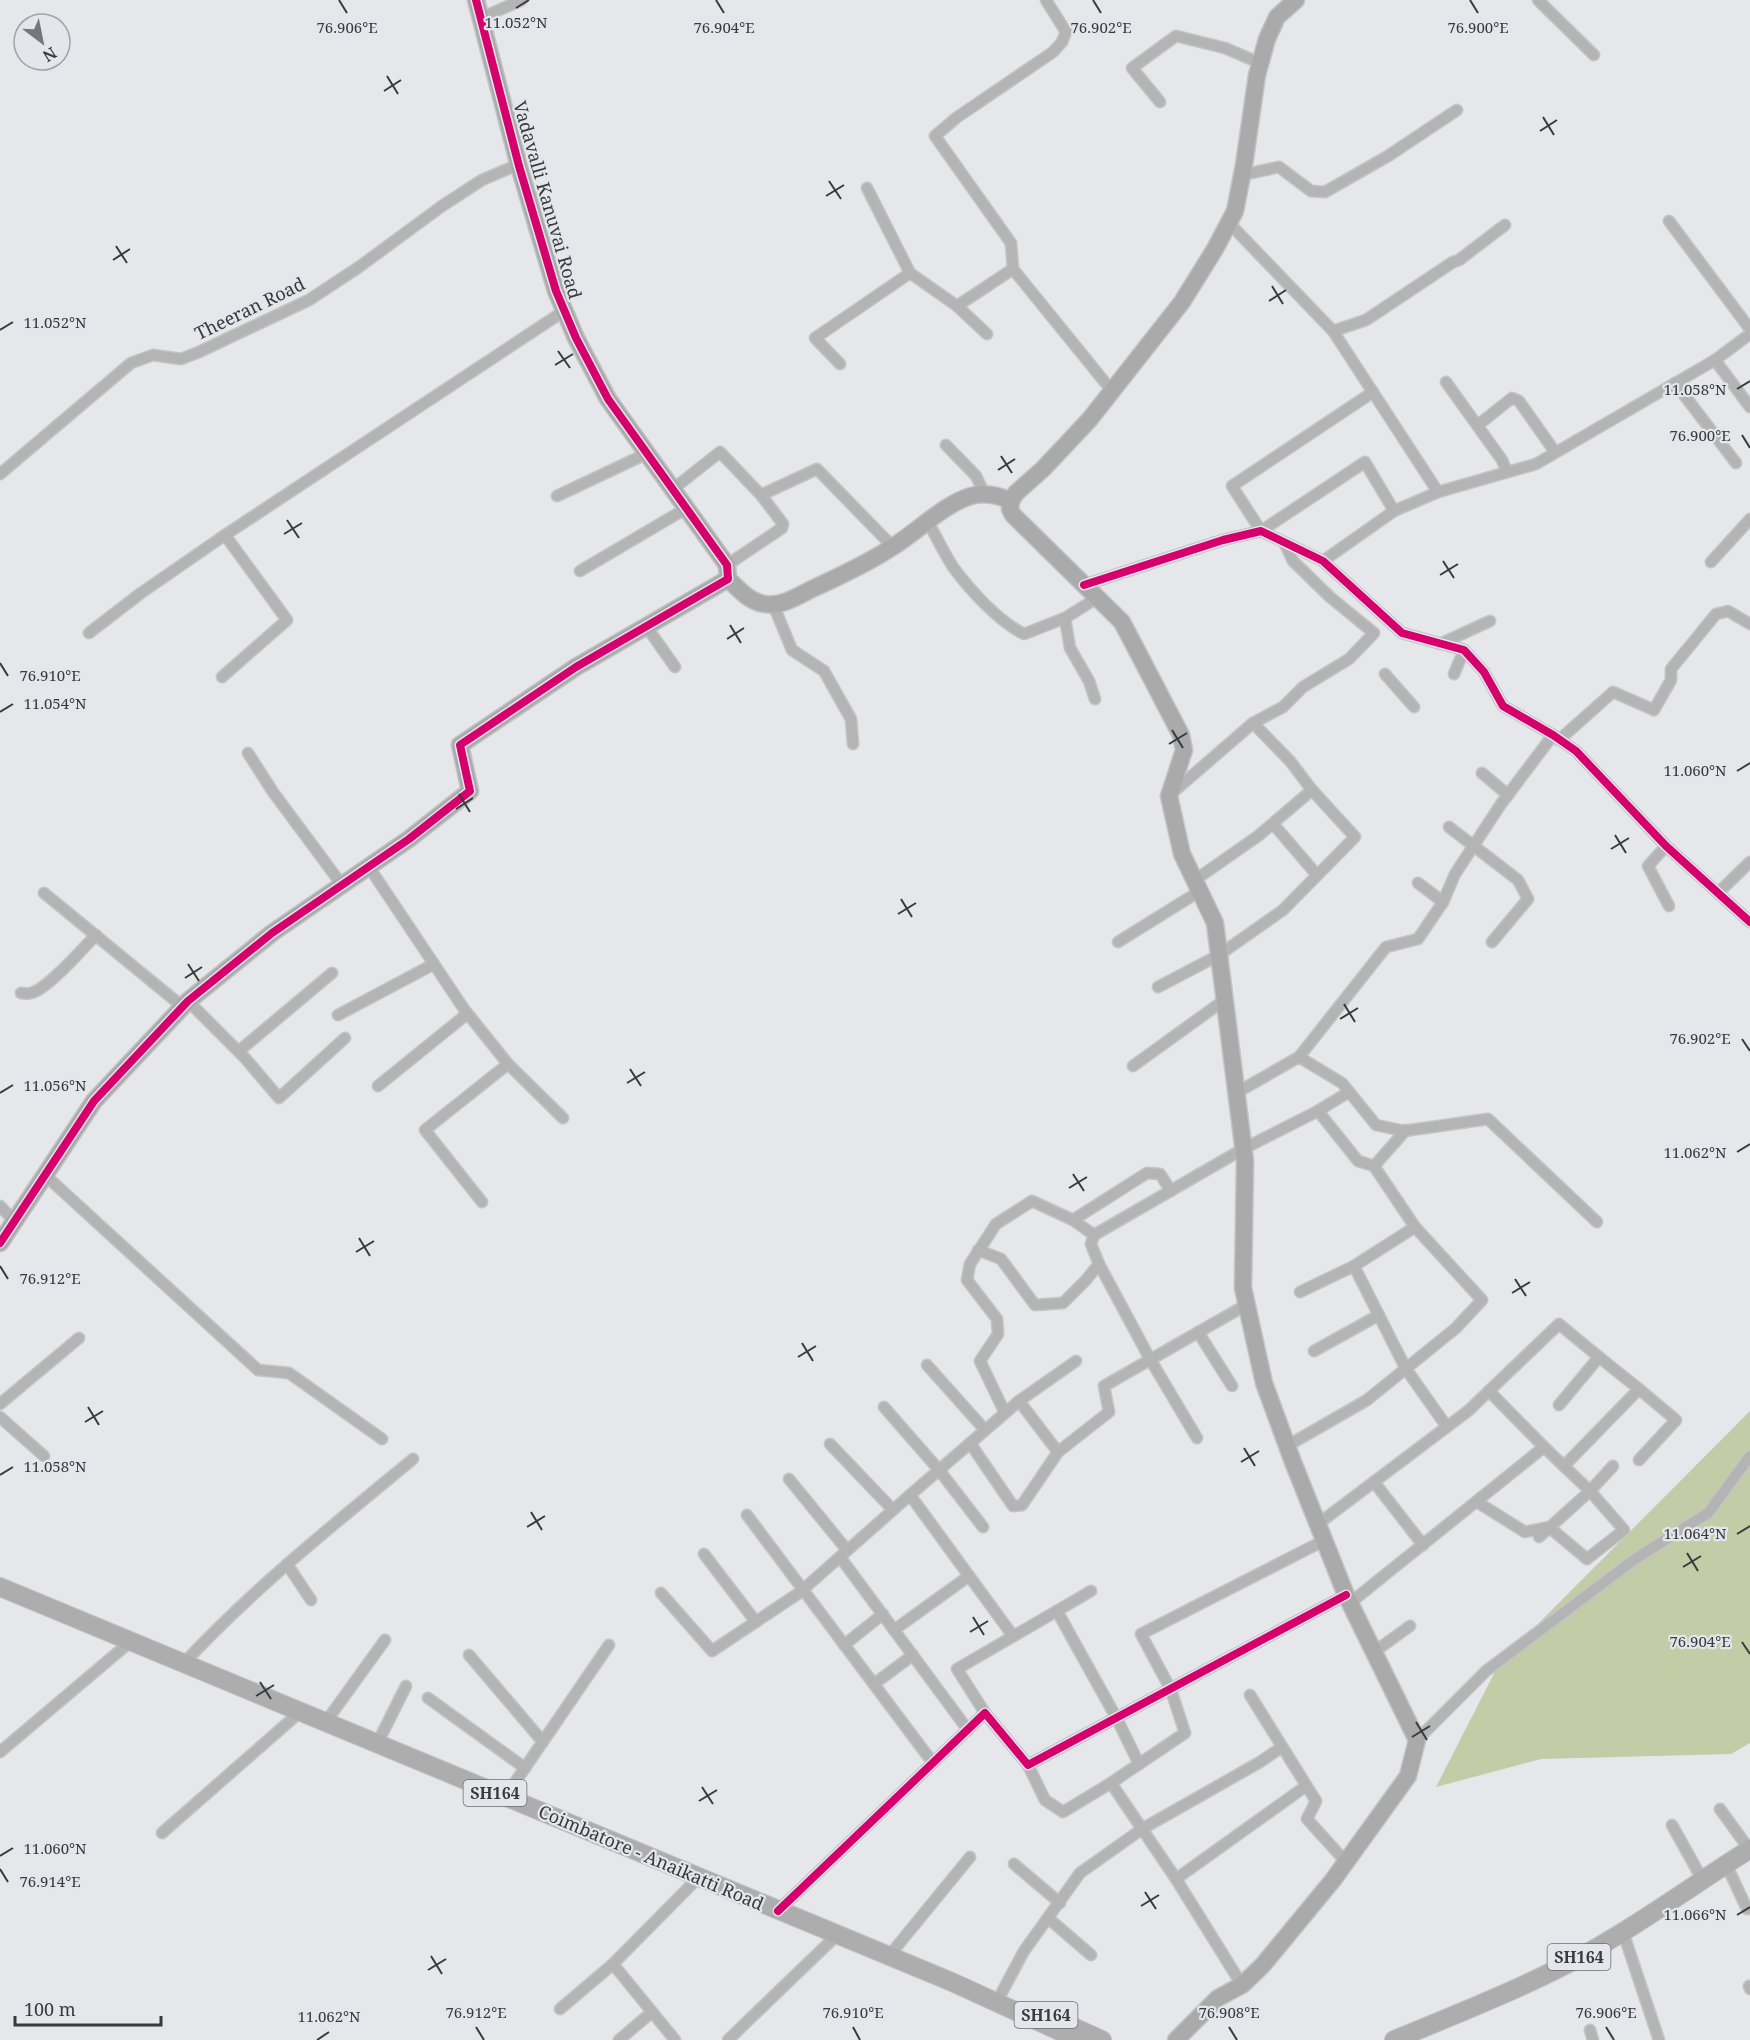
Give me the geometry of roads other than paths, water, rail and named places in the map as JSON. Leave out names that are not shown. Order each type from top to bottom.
[{"type":"main road","name":"Vadavalli Kanuvai Road","points":[[476,0],[519,166],[556,291],[576,338],[608,399],[687,508],[727,572],[751,601],[766,605],[773,604]]},
{"type":"main road","points":[[1187,2040],[1236,1988],[1262,1966],[1346,1862],[1408,1776],[1417,1740],[1348,1599],[1264,1383],[1243,1288],[1245,1161],[1223,1001],[1215,923],[1182,854],[1169,796],[1184,750],[1181,735],[1122,622],[1013,515],[1010,509],[1011,501],[1016,493],[1043,469],[1090,419],[1182,302],[1229,223],[1235,211],[1260,63],[1267,39],[1277,17],[1296,0]]},
{"type":"main road","points":[[773,604],[793,599],[893,547],[956,502],[984,494],[1003,497],[1011,501]]},
{"type":"main road","points":[[0,1243],[94,1101],[185,1004],[272,933],[409,839],[470,791],[460,745],[576,667],[646,626],[727,572]]},
{"type":"main road","name":"Coimbatore - Anaikatti Road","points":[[0,1587],[778,1911],[1102,2040]]},
{"type":"main road","name":"SH164","points":[[1394,2040],[1569,1963],[1623,1932],[1749,1849]]},
{"type":"main road","points":[[1176,2040],[1218,1998],[1236,1988]]},
{"type":"main road","points":[[995,1996],[997,2003],[1079,2040]]},
{"type":"street","points":[[481,18],[522,0]]},
{"type":"street","points":[[1046,0],[1066,32],[1062,42],[1053,52],[956,118],[935,136],[1011,243],[1013,269],[1112,391]]},
{"type":"street","points":[[1546,2],[1594,55]]},
{"type":"street","points":[[1160,102],[1132,68],[1176,36],[1225,48],[1260,63]]},
{"type":"street","points":[[1242,175],[1279,167],[1311,191],[1325,192],[1388,156],[1457,110]]},
{"type":"street","name":"Theeran Road","points":[[0,474],[131,363],[153,355],[181,359],[309,300],[359,267],[441,206],[482,180],[519,166]]},
{"type":"street","points":[[867,188],[910,273],[957,306],[987,334]]},
{"type":"street","points":[[1669,221],[1750,329]]},
{"type":"street","points":[[1229,223],[1333,331],[1438,492]]},
{"type":"street","points":[[1333,331],[1366,320],[1459,260],[1504,225]]},
{"type":"street","points":[[957,306],[1013,269]]},
{"type":"street","points":[[840,364],[815,338],[910,273]]},
{"type":"street","points":[[89,633],[141,593],[225,535],[564,311]]},
{"type":"street","points":[[1323,561],[1394,511],[1438,492],[1536,464],[1715,360],[1750,334]]},
{"type":"street","points":[[1715,360],[1750,407]]},
{"type":"street","points":[[1446,382],[1502,460],[1507,472]]},
{"type":"street","points":[[1675,383],[1736,463]]},
{"type":"street","points":[[1373,392],[1232,486],[1261,531],[1323,561],[1402,633],[1464,650],[1484,672],[1503,706],[1576,751],[1666,846],[1750,922]]},
{"type":"street","points":[[1478,425],[1512,398],[1519,401],[1556,452]]},
{"type":"street","points":[[946,445],[976,476],[984,494]]},
{"type":"street","points":[[673,489],[720,452],[761,495],[783,524],[782,528],[727,572]]},
{"type":"street","points":[[557,496],[648,453]]},
{"type":"street","points":[[1084,585],[1223,540],[1261,531],[1365,462],[1394,511]]},
{"type":"street","points":[[761,495],[817,469],[893,547]]},
{"type":"street","points":[[580,572],[687,508]]},
{"type":"street","points":[[1711,562],[1750,519]]},
{"type":"street","points":[[928,522],[953,566],[971,588],[1011,627],[1024,634],[1065,618],[1097,598]]},
{"type":"street","points":[[222,677],[287,620],[225,535]]},
{"type":"street","points":[[1169,796],[1253,723],[1283,707],[1303,687],[1349,659],[1374,633],[1330,597],[1293,561],[1284,542]]},
{"type":"street","points":[[773,604],[792,650],[824,671],[851,719],[853,744]]},
{"type":"street","points":[[1236,1093],[1299,1057],[1386,946],[1418,939],[1443,902],[1455,874],[1473,846],[1508,795],[1556,737],[1612,692],[1654,710],[1671,680],[1671,669],[1716,614],[1728,611],[1750,624]]},
{"type":"street","points":[[1065,618],[1070,648],[1089,681],[1095,699]]},
{"type":"street","points":[[1440,644],[1490,621]]},
{"type":"street","points":[[646,626],[675,667]]},
{"type":"street","points":[[1454,674],[1464,650]]},
{"type":"street","points":[[1385,674],[1414,707]]},
{"type":"street","points":[[1158,987],[1218,955],[1283,910],[1355,837],[1312,790],[1290,761],[1253,723]]},
{"type":"street","points":[[248,753],[273,792],[342,885]]},
{"type":"street","points":[[1482,773],[1508,795]]},
{"type":"street","points":[[1118,942],[1197,886],[1274,825],[1312,790]]},
{"type":"street","points":[[1274,825],[1317,875]]},
{"type":"street","points":[[1449,827],[1518,880],[1528,899],[1491,942]]},
{"type":"street","points":[[1666,846],[1648,866],[1670,906]]},
{"type":"street","points":[[1718,893],[1750,862]]},
{"type":"street","points":[[369,867],[467,1014],[508,1064],[563,1118]]},
{"type":"street","points":[[1418,883],[1443,902]]},
{"type":"street","points":[[44,893],[185,1004],[239,1051],[279,1098],[345,1038]]},
{"type":"street","points":[[21,993],[38,990],[96,935]]},
{"type":"street","points":[[338,1015],[434,964]]},
{"type":"street","points":[[239,1051],[332,973]]},
{"type":"street","points":[[1133,1066],[1223,1001]]},
{"type":"street","points":[[378,1086],[467,1014]]},
{"type":"street","points":[[1299,1057],[1342,1083],[1376,1125],[1406,1130],[1488,1119],[1598,1222]]},
{"type":"street","points":[[482,1202],[425,1130],[508,1064]]},
{"type":"street","points":[[1197,1438],[1150,1359],[1099,1264],[1092,1244],[1094,1235],[1243,1149],[1318,1111],[1349,1092]]},
{"type":"street","points":[[1287,1446],[1366,1400],[1456,1328],[1482,1300],[1415,1227],[1374,1166],[1358,1161],[1318,1111]]},
{"type":"street","points":[[1374,1166],[1406,1130]]},
{"type":"street","points":[[1073,1220],[1147,1173],[1160,1174],[1171,1191]]},
{"type":"street","points":[[45,1175],[258,1370],[289,1372],[382,1439]]},
{"type":"street","points":[[1005,1413],[980,1361],[998,1334],[998,1319],[967,1280],[970,1264],[996,1224],[1032,1200],[1073,1220],[1094,1235]]},
{"type":"street","points":[[0,1206],[15,1222]]},
{"type":"street","points":[[1300,1292],[1354,1266],[1415,1227]]},
{"type":"street","points":[[978,1250],[1001,1259],[1035,1305],[1063,1303],[1099,1264]]},
{"type":"street","points":[[1354,1266],[1406,1369],[1447,1427]]},
{"type":"street","points":[[970,1443],[1013,1506],[1022,1505],[1058,1452],[1108,1412],[1104,1386],[1246,1305]]},
{"type":"street","points":[[1314,1351],[1379,1315]]},
{"type":"street","points":[[1318,1524],[1447,1427],[1489,1391],[1559,1324],[1676,1420],[1639,1460]]},
{"type":"street","points":[[1198,1332],[1232,1386]]},
{"type":"street","points":[[0,1404],[79,1338]]},
{"type":"street","points":[[1559,1405],[1599,1357]]},
{"type":"street","points":[[661,1593],[712,1651],[802,1590],[1019,1401],[1076,1361]]},
{"type":"street","points":[[927,1365],[985,1430]]},
{"type":"street","points":[[1564,1466],[1639,1389]]},
{"type":"street","points":[[1489,1391],[1544,1448],[1590,1491],[1624,1530],[1587,1559],[1549,1527]]},
{"type":"street","points":[[1019,1401],[1058,1452]]},
{"type":"street","points":[[884,1407],[939,1470],[983,1527]]},
{"type":"street","points":[[0,1418],[44,1456]]},
{"type":"street","points":[[830,1444],[893,1510]]},
{"type":"street","points":[[1028,1765],[1348,1599],[1423,1545],[1544,1448]]},
{"type":"street","points":[[1417,1740],[1486,1671],[1635,1559],[1708,1513],[1750,1456]]},
{"type":"street","points":[[183,1664],[244,1601],[412,1459]]},
{"type":"street","points":[[1539,1537],[1590,1491],[1613,1466]]},
{"type":"street","points":[[789,1479],[844,1553],[894,1630],[968,1730]]},
{"type":"street","points":[[1374,1482],[1423,1545]]},
{"type":"street","points":[[910,1495],[1013,1636]]},
{"type":"street","points":[[1477,1502],[1525,1532],[1549,1527]]},
{"type":"street","points":[[747,1515],[933,1763]]},
{"type":"street","points":[[1091,1592],[957,1669],[985,1713],[1028,1765],[1045,1800],[1063,1812],[1185,1733],[1171,1690],[1141,1634],[1325,1540]]},
{"type":"street","points":[[704,1554],[756,1622]]},
{"type":"street","points":[[287,1563],[311,1600]]},
{"type":"street","points":[[894,1630],[969,1576]]},
{"type":"street","points":[[1057,1611],[1117,1719],[1139,1764]]},
{"type":"street","points":[[844,1645],[883,1614]]},
{"type":"street","points":[[1374,1652],[1410,1626]]},
{"type":"street","points":[[325,1723],[385,1640]]},
{"type":"street","points":[[0,1752],[130,1642]]},
{"type":"street","points":[[505,1797],[609,1645]]},
{"type":"street","points":[[469,1655],[543,1742]]},
{"type":"street","points":[[874,1684],[913,1655]]},
{"type":"street","points":[[378,1744],[406,1686]]},
{"type":"street","points":[[1250,1695],[1316,1801],[1307,1819],[1346,1862]]},
{"type":"street","points":[[428,1698],[525,1768]]},
{"type":"street","points":[[162,1833],[300,1712]]},
{"type":"street","points":[[778,1911],[985,1713]]},
{"type":"street","points":[[995,1996],[1080,1873],[1142,1829],[1260,1762],[1282,1747]]},
{"type":"street","points":[[1111,1783],[1176,1879],[1236,1988]]},
{"type":"street","points":[[1176,1879],[1306,1786]]},
{"type":"street","points":[[1720,1809],[1749,1849]]},
{"type":"street","points":[[1672,1824],[1702,1879]]},
{"type":"street","points":[[889,1956],[970,1857]]},
{"type":"street","points":[[1014,1864],[1060,1903]]},
{"type":"street","points":[[1726,1864],[1746,1909]]},
{"type":"street","points":[[560,2009],[613,1964],[698,1878]]},
{"type":"street","points":[[1048,1918],[1090,1955]]},
{"type":"street","points":[[1623,1932],[1659,2040]]},
{"type":"street","points":[[728,2040],[837,1935]]},
{"type":"street","points":[[613,1964],[675,2040]]},
{"type":"street","points":[[619,2040],[652,2012]]}]
